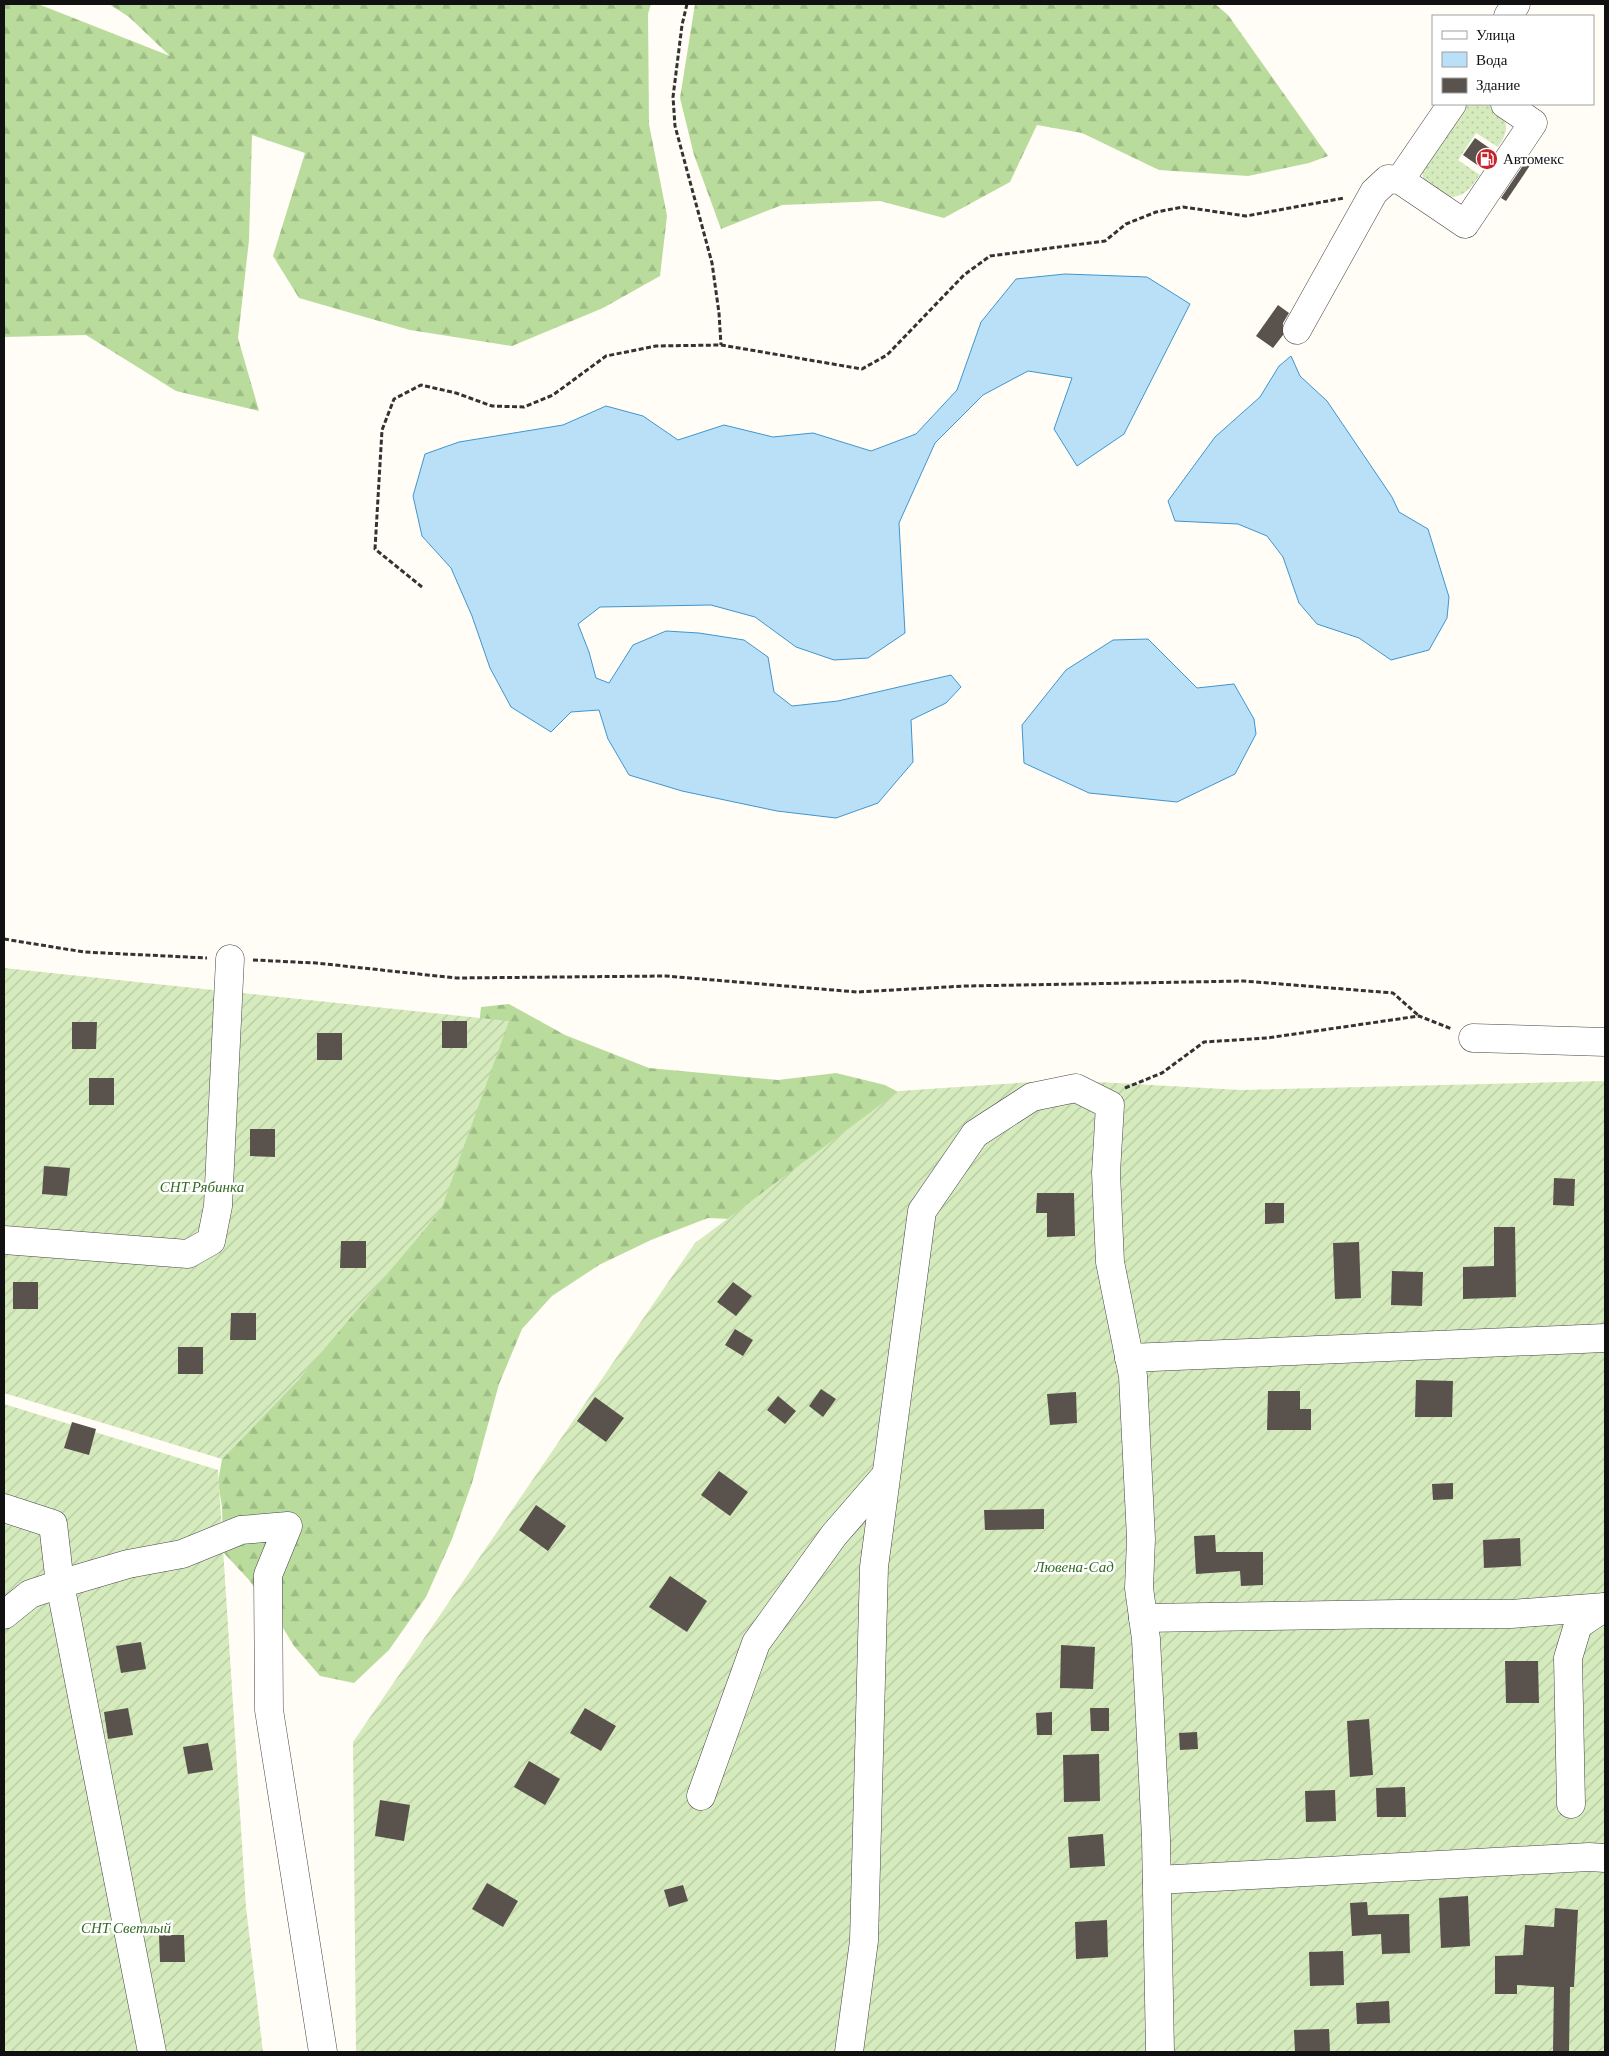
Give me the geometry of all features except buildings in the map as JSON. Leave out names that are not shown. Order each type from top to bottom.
[{"type":"street","points":[[1509,15],[1516,4]]},
{"type":"street","points":[[1400,180],[1451,105]]},
{"type":"street","points":[[1297,330],[1374,192],[1388,178],[1400,180],[1464,224],[1533,123],[1506,105]]},
{"type":"street","points":[[4,1240],[188,1254],[211,1241],[218,1206],[230,959]]},
{"type":"street","points":[[1473,1038],[1605,1042]]},
{"type":"street","points":[[849,2052],[864,1941],[874,1567],[922,1211],[974,1134],[1032,1097],[1076,1088],[1110,1105],[1106,1173],[1110,1262],[1133,1376],[1141,1539],[1139,1588],[1146,1639],[1157,1880],[1160,2052]]},
{"type":"street","points":[[1129,1358],[1605,1338]]},
{"type":"street","points":[[701,1796],[756,1643],[834,1535],[886,1475]]},
{"type":"street","points":[[4,1508],[53,1524],[60,1584],[152,2052]]},
{"type":"street","points":[[4,1615],[30,1594],[60,1584],[128,1564],[182,1554],[241,1530],[288,1526],[268,1575],[269,1710],[324,2052]]},
{"type":"street","points":[[1143,1618],[1511,1614],[1605,1607]]},
{"type":"street","points":[[1571,1804],[1568,1658],[1578,1625],[1605,1607]]},
{"type":"street","points":[[1157,1880],[1589,1857],[1605,1858]]},
{"type":"path","points":[[687,4],[682,25],[673,97],[675,126],[712,264],[721,346]]},
{"type":"path","points":[[422,587],[374,549],[382,430],[394,399],[421,385],[456,393],[492,406],[524,407],[553,395],[606,356],[656,346],[721,346],[862,369],[887,355],[964,275],[990,256],[1105,242],[1126,224],[1156,212],[1183,207],[1246,216],[1374,192]]},
{"type":"path","points":[[4,939],[84,952],[316,963],[456,978],[666,976],[857,992],[965,986],[1244,981],[1393,993],[1419,1016],[1473,1038]]},
{"type":"path","points":[[1110,1105],[1121,1089],[1162,1072],[1204,1042],[1267,1038],[1419,1016]]},
{"type":"green space","points":[[4,4],[38,4],[170,56],[129,17],[109,4],[651,4],[648,14],[649,124],[667,216],[660,276],[603,308],[512,346],[410,330],[299,298],[273,256],[305,153],[252,135],[249,240],[238,338],[259,411],[176,391],[86,335],[4,337]]},
{"type":"green space","points":[[695,4],[1215,4],[1228,15],[1328,156],[1309,163],[1248,176],[1159,170],[1082,133],[1037,125],[1010,182],[944,218],[880,201],[782,205],[721,229],[694,155],[680,98]]},
{"type":"green space","points":[[1463,105],[1497,105],[1505,121],[1505,135],[1498,147],[1476,133],[1458,160],[1480,175],[1464,193],[1449,197],[1433,192],[1423,177],[1422,165]]},
{"type":"green space","name":"СНТ Рябинка","points":[[4,968],[509,1021],[441,1210],[299,1379],[222,1459],[4,1393]]},
{"type":"green space","points":[[509,1004],[565,1035],[649,1068],[778,1080],[836,1073],[885,1085],[921,1104],[824,1223],[708,1218],[651,1240],[599,1265],[552,1296],[522,1329],[499,1384],[472,1483],[452,1539],[426,1597],[389,1650],[354,1683],[320,1676],[294,1646],[249,1580],[223,1552],[222,1507],[218,1482],[222,1459],[299,1379],[477,1045],[481,1007]]},
{"type":"green space","name":"Лювена-Сад","points":[[1062,1080],[1241,1090],[1605,1081],[1605,2052],[356,2052],[353,1742],[695,1243],[899,1091]]},
{"type":"green space","name":"СНТ Светлый","points":[[4,1404],[218,1470],[246,1907],[263,2052],[4,2052]]},
{"type":"water","points":[[1065,274],[1147,277],[1190,304],[1124,434],[1077,466],[1054,429],[1072,378],[1028,371],[983,395],[935,443],[899,523],[905,633],[868,658],[834,660],[796,647],[755,617],[711,605],[600,607],[578,624],[589,652],[596,678],[609,683],[633,645],[666,631],[699,633],[744,640],[768,657],[774,692],[792,706],[838,701],[951,675],[961,687],[946,703],[911,720],[913,762],[878,803],[836,818],[777,811],[682,791],[629,775],[608,739],[599,710],[571,712],[551,732],[511,707],[490,668],[472,616],[451,568],[422,536],[413,496],[425,454],[459,442],[563,425],[606,406],[643,416],[678,440],[724,425],[773,437],[813,433],[871,451],[916,434],[957,390],[981,322],[1016,279]]},
{"type":"water","points":[[1291,356],[1300,376],[1327,401],[1392,497],[1399,512],[1428,529],[1449,597],[1447,618],[1429,650],[1391,660],[1359,638],[1317,624],[1299,603],[1283,557],[1267,536],[1238,524],[1175,521],[1168,501],[1215,437],[1260,397],[1279,366]]},
{"type":"water","points":[[1148,639],[1197,688],[1234,684],[1254,719],[1256,734],[1235,774],[1177,802],[1089,793],[1024,763],[1022,725],[1066,670],[1113,640]]},
{"type":"place","name":"Автомекс","points":[[1487,159]]}]
